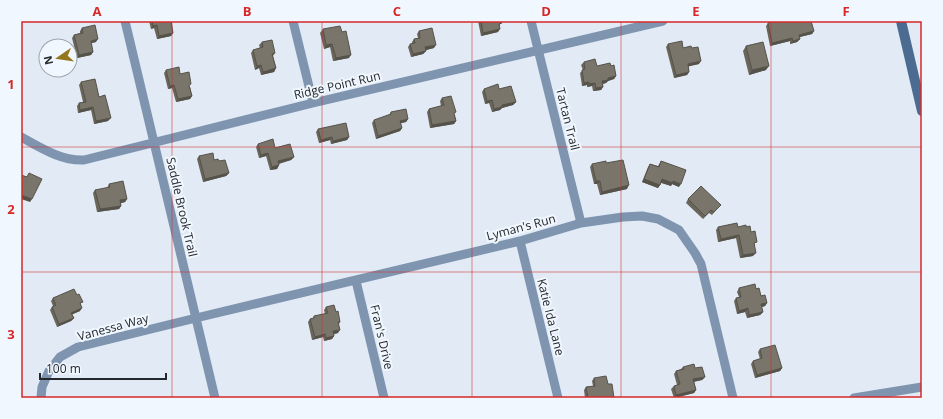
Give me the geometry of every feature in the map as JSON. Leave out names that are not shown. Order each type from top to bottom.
[{"type":"street","name":"Saddle Brook Trail","points":[[125,21],[215,398]]},
{"type":"street","points":[[293,21],[313,103]]},
{"type":"street","name":"Tartan Trail","points":[[531,21],[581,223]]},
{"type":"street","name":"Ridge Point Run","points":[[21,137],[52,154],[73,161],[84,160],[313,103],[663,21]]},
{"type":"street","points":[[901,21],[922,111]]},
{"type":"street","name":"Lyman's Run","points":[[196,318],[520,241],[581,223],[642,216],[658,219],[679,230],[701,264],[733,398]]},
{"type":"street","name":"Katie Ida Lane","points":[[520,241],[558,398]]},
{"type":"street","name":"Fran's Drive","points":[[356,281],[384,398]]},
{"type":"street","name":"Vanessa Way","points":[[41,398],[42,387],[49,371],[60,357],[78,347],[196,318]]},
{"type":"street","points":[[854,398],[922,387]]},
{"type":"building","points":[[152,21],[171,21],[173,33],[159,36],[157,25],[153,26]]},
{"type":"building","points":[[481,21],[501,21],[502,23],[499,24],[500,29],[483,33]]},
{"type":"building","points":[[774,21],[811,21],[814,31],[799,35],[800,39],[793,41],[792,38],[772,43],[768,23]]},
{"type":"building","points":[[95,25],[98,39],[91,41],[93,52],[79,55],[78,38],[75,38],[74,35],[83,33],[82,28]]},
{"type":"building","points":[[340,26],[342,32],[346,31],[351,55],[336,58],[332,44],[326,45],[323,29]]},
{"type":"building","points":[[432,28],[436,45],[425,47],[426,51],[413,54],[410,44],[415,43],[414,39],[420,38],[419,31]]},
{"type":"building","points":[[272,40],[275,53],[272,54],[276,68],[263,72],[261,65],[257,66],[253,50],[263,47],[262,42]]},
{"type":"building","points":[[682,41],[683,48],[691,46],[692,48],[698,47],[701,61],[688,64],[689,72],[676,75],[668,44]]},
{"type":"building","points":[[763,42],[769,66],[752,70],[746,46]]},
{"type":"building","points":[[595,59],[597,66],[610,63],[611,66],[614,65],[616,76],[602,81],[603,87],[596,88],[595,83],[584,83],[582,70],[585,69],[584,62]]},
{"type":"building","points":[[179,67],[180,74],[189,72],[191,84],[189,85],[192,96],[178,99],[174,85],[170,86],[166,70]]},
{"type":"building","points":[[95,79],[99,97],[105,95],[111,118],[96,121],[93,107],[80,110],[79,103],[86,102],[81,82]]},
{"type":"building","points":[[498,84],[499,89],[511,86],[516,102],[502,105],[502,107],[494,109],[492,100],[487,101],[484,89]]},
{"type":"building","points":[[451,96],[456,112],[454,113],[456,121],[432,125],[429,109],[444,105],[442,98]]},
{"type":"building","points":[[406,109],[408,119],[400,121],[402,128],[378,136],[374,120],[391,114],[391,112]]},
{"type":"building","points":[[346,123],[349,137],[333,141],[332,137],[321,140],[318,129]]},
{"type":"building","points":[[273,139],[275,148],[290,144],[294,157],[278,161],[279,165],[272,167],[268,153],[261,155],[258,144]]},
{"type":"building","points":[[213,153],[214,160],[225,160],[229,173],[205,179],[199,156]]},
{"type":"building","points":[[623,160],[629,185],[602,192],[600,181],[596,181],[592,164]]},
{"type":"building","points":[[661,161],[686,170],[681,184],[662,179],[660,185],[644,179],[650,164],[659,167]]},
{"type":"building","points":[[29,173],[42,179],[32,199],[21,195],[21,175],[27,177]]},
{"type":"building","points":[[123,181],[127,199],[120,200],[121,206],[100,209],[95,190],[110,187],[109,184]]},
{"type":"building","points":[[701,186],[721,205],[714,212],[711,210],[705,216],[688,199]]},
{"type":"building","points":[[737,223],[738,227],[746,225],[746,227],[750,226],[751,232],[755,231],[757,242],[754,243],[756,253],[743,255],[739,235],[721,239],[718,227]]},
{"type":"building","points":[[755,284],[756,289],[759,288],[761,296],[765,295],[767,303],[761,304],[763,312],[749,315],[748,308],[739,311],[736,298],[741,297],[739,288]]},
{"type":"building","points":[[74,289],[77,295],[79,294],[83,302],[80,303],[82,308],[71,313],[74,318],[59,324],[52,307],[56,305],[53,298]]},
{"type":"building","points":[[334,305],[336,312],[338,311],[340,330],[333,331],[334,336],[326,338],[325,334],[315,337],[310,319],[314,318],[314,316],[328,313],[326,307]]},
{"type":"building","points":[[775,345],[782,368],[757,375],[753,361],[762,358],[760,349]]},
{"type":"building","points":[[694,364],[695,368],[702,367],[705,377],[693,379],[696,390],[676,395],[674,386],[680,384],[676,371]]},
{"type":"building","points":[[606,376],[608,384],[612,384],[614,398],[588,398],[586,387],[595,386],[594,378]]}]
